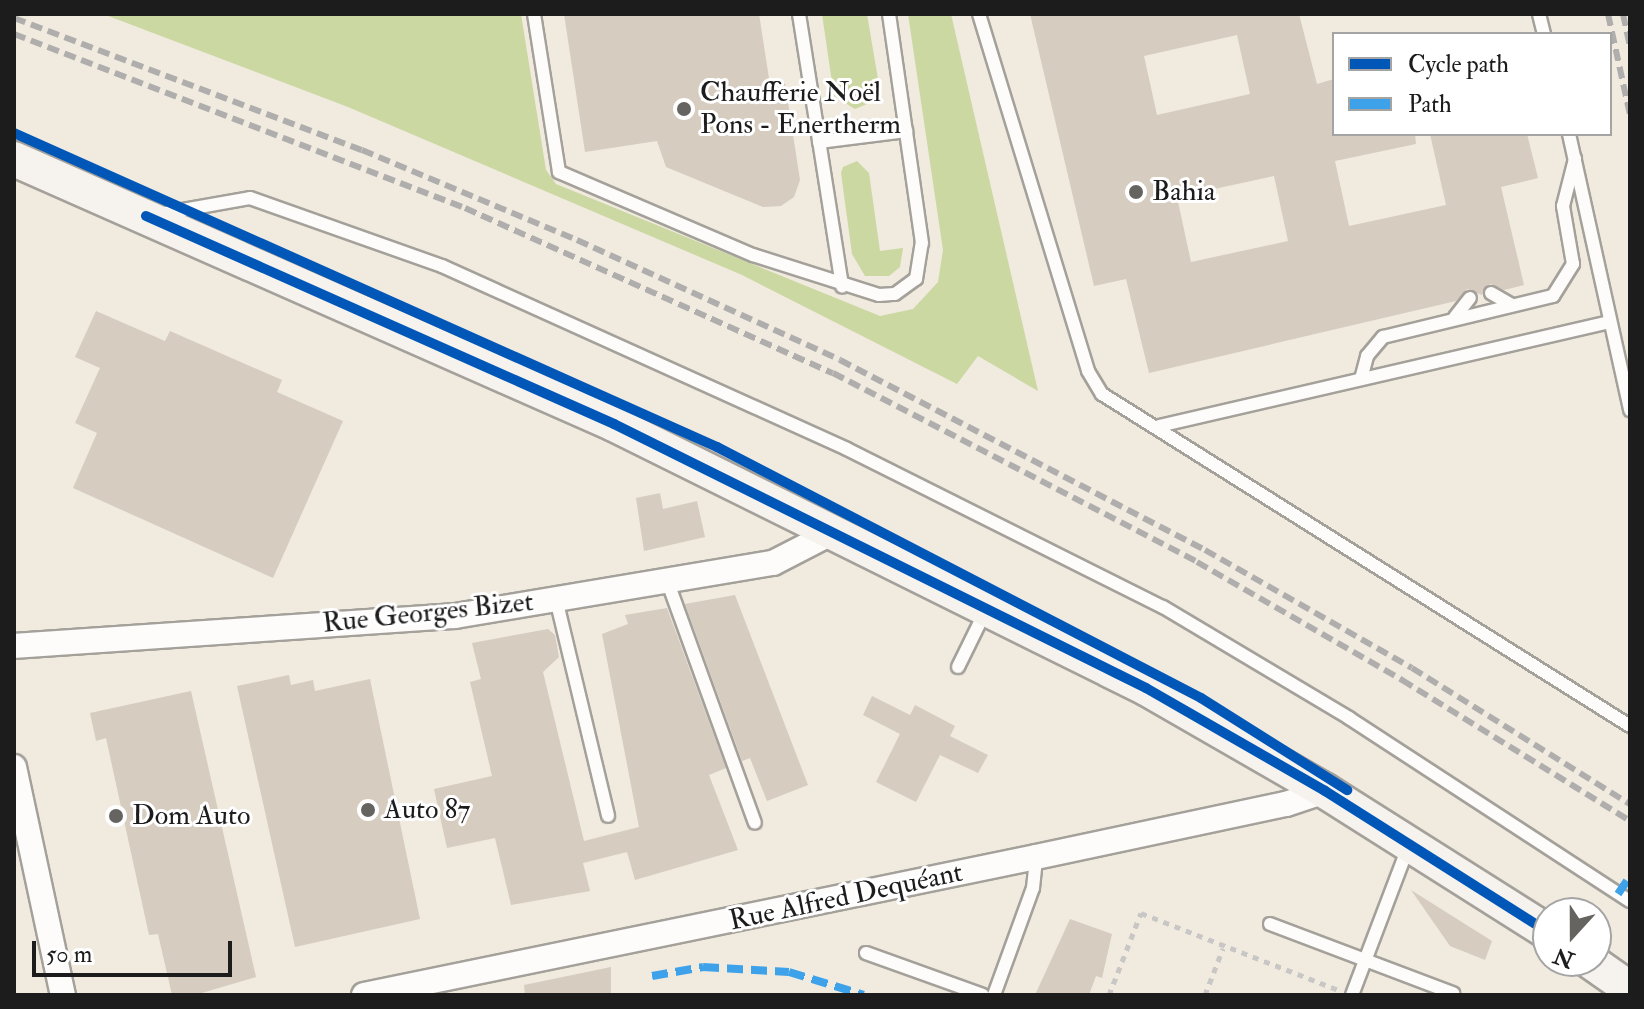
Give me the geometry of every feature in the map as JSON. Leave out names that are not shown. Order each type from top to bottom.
[{"type":"street","points":[[14,159],[614,424],[1146,688],[1325,791],[1532,922]]},
{"type":"street","name":"Rue Georges Bizet","points":[[14,646],[455,616],[773,563],[833,532]]},
{"type":"street","points":[[14,767],[63,995]]},
{"type":"street","name":"Rue Alfred Dequéant","points":[[364,995],[1286,804],[1325,791]]},
{"type":"street","points":[[1612,976],[1630,989]]},
{"type":"lane","points":[[534,14],[559,172],[753,255],[842,287],[895,294],[916,279],[922,243],[889,14]]},
{"type":"lane","points":[[799,14],[842,287]]},
{"type":"lane","points":[[979,14],[1088,371],[1102,394],[1159,426],[1630,726]]},
{"type":"lane","points":[[819,142],[906,131]]},
{"type":"lane","points":[[1569,136],[1630,410]]},
{"type":"lane","points":[[1361,379],[1367,356],[1383,337],[1553,296],[1568,280],[1573,264],[1563,206],[1575,159]]},
{"type":"lane","points":[[146,216],[250,198],[442,266],[833,442],[1163,607],[1349,718],[1630,901]]},
{"type":"lane","points":[[1491,293],[1499,302],[1517,305]]},
{"type":"lane","points":[[1450,320],[1465,310],[1470,298]]},
{"type":"lane","points":[[1159,426],[1610,322]]},
{"type":"lane","points":[[667,580],[755,823]]},
{"type":"lane","points":[[556,599],[608,816]]},
{"type":"lane","points":[[958,667],[987,609]]},
{"type":"lane","points":[[1351,995],[1410,843]]},
{"type":"lane","points":[[994,995],[1033,888],[1036,857]]},
{"type":"lane","points":[[1270,924],[1453,993]]},
{"type":"lane","points":[[866,953],[983,995]]},
{"type":"path","points":[[1109,995],[1141,913],[1223,948],[1351,995]]},
{"type":"path","points":[[1205,995],[1223,948]]},
{"type":"green space","points":[[103,14],[521,14],[546,170],[556,184],[880,316],[913,309],[938,282],[943,250],[908,14],[951,14],[1038,391],[978,356],[957,384],[742,275],[348,107]]},
{"type":"green space","points":[[822,14],[867,14],[879,85],[867,104],[855,109],[834,96]]},
{"type":"green space","points":[[857,161],[869,173],[880,251],[903,248],[900,267],[889,276],[865,276],[852,254],[841,173],[843,167]]},
{"type":"building","name":"Chaufferie Noël Pons - Enertherm","points":[[564,14],[759,14],[770,85],[785,83],[800,180],[794,197],[781,206],[763,207],[666,167],[657,141],[585,152]]},
{"type":"building","name":"Bahia","points":[[1030,14],[1299,14],[1317,84],[1332,80],[1332,136],[1415,136],[1416,144],[1335,161],[1349,226],[1446,205],[1430,136],[1528,136],[1538,178],[1501,187],[1524,285],[1504,290],[1490,284],[1482,295],[1467,289],[1456,301],[1149,373],[1126,279],[1094,286]],"holes":[[[1237,35],[1250,94],[1157,115],[1144,56]],[[1274,176],[1288,241],[1191,262],[1177,197]]]},
{"type":"building","points":[[96,311],[165,341],[170,331],[282,380],[277,392],[343,421],[273,578],[73,488],[97,433],[75,423],[100,368],[75,357]]},
{"type":"building","points":[[660,493],[663,509],[697,501],[705,537],[644,551],[636,498]]},
{"type":"building","points":[[735,595],[808,785],[767,801],[750,758],[742,761],[685,604]]},
{"type":"building","points":[[667,608],[726,768],[709,775],[738,850],[635,880],[627,852],[583,863],[590,891],[511,905],[495,838],[447,848],[434,789],[492,776],[470,682],[481,679],[472,643],[548,629],[555,635],[559,657],[543,672],[584,841],[639,827],[602,634],[628,624],[625,615]]},
{"type":"building","points":[[289,675],[291,685],[313,680],[315,691],[370,679],[420,919],[295,947],[237,686]]},
{"type":"building","points":[[191,691],[256,977],[195,995],[172,995],[158,934],[149,935],[106,738],[96,741],[90,713]]},
{"type":"building","points":[[872,696],[910,715],[915,705],[955,726],[950,736],[988,755],[978,773],[940,755],[916,802],[876,782],[900,734],[863,715]]},
{"type":"building","points":[[1411,890],[1492,941],[1485,960],[1450,946]]},
{"type":"building","points":[[1070,919],[1112,934],[1102,978],[1096,976],[1089,995],[1035,995]]},
{"type":"building","points":[[611,967],[611,994],[525,995],[524,985]]},
{"type":"railway","points":[[1608,14],[1612,32]]},
{"type":"railway","points":[[1623,14],[1630,48]]},
{"type":"railway","points":[[14,18],[362,150],[577,240],[840,360],[1205,550],[1412,668],[1630,804]]},
{"type":"railway","points":[[1612,32],[1630,115]]},
{"type":"railway","points":[[14,34],[465,208],[833,373],[1197,562],[1402,680],[1630,821]]},
{"type":"marked path","points":[[1618,894],[1630,876]]},
{"type":"marked path","points":[[652,976],[703,967],[789,972],[864,995]]},
{"type":"cycle path","points":[[14,133],[717,447],[1201,698],[1347,790]]},
{"type":"cycle path","points":[[146,216],[614,424],[1146,688],[1325,791],[1532,922]]},
{"type":"place","name":"Chaufferie Noël Pons - Enertherm","points":[[684,109]]},
{"type":"place","name":"Bahia","points":[[1136,192]]},
{"type":"place","name":"Auto 87","points":[[368,810]]},
{"type":"place","name":"Dom Auto","points":[[116,816]]}]
